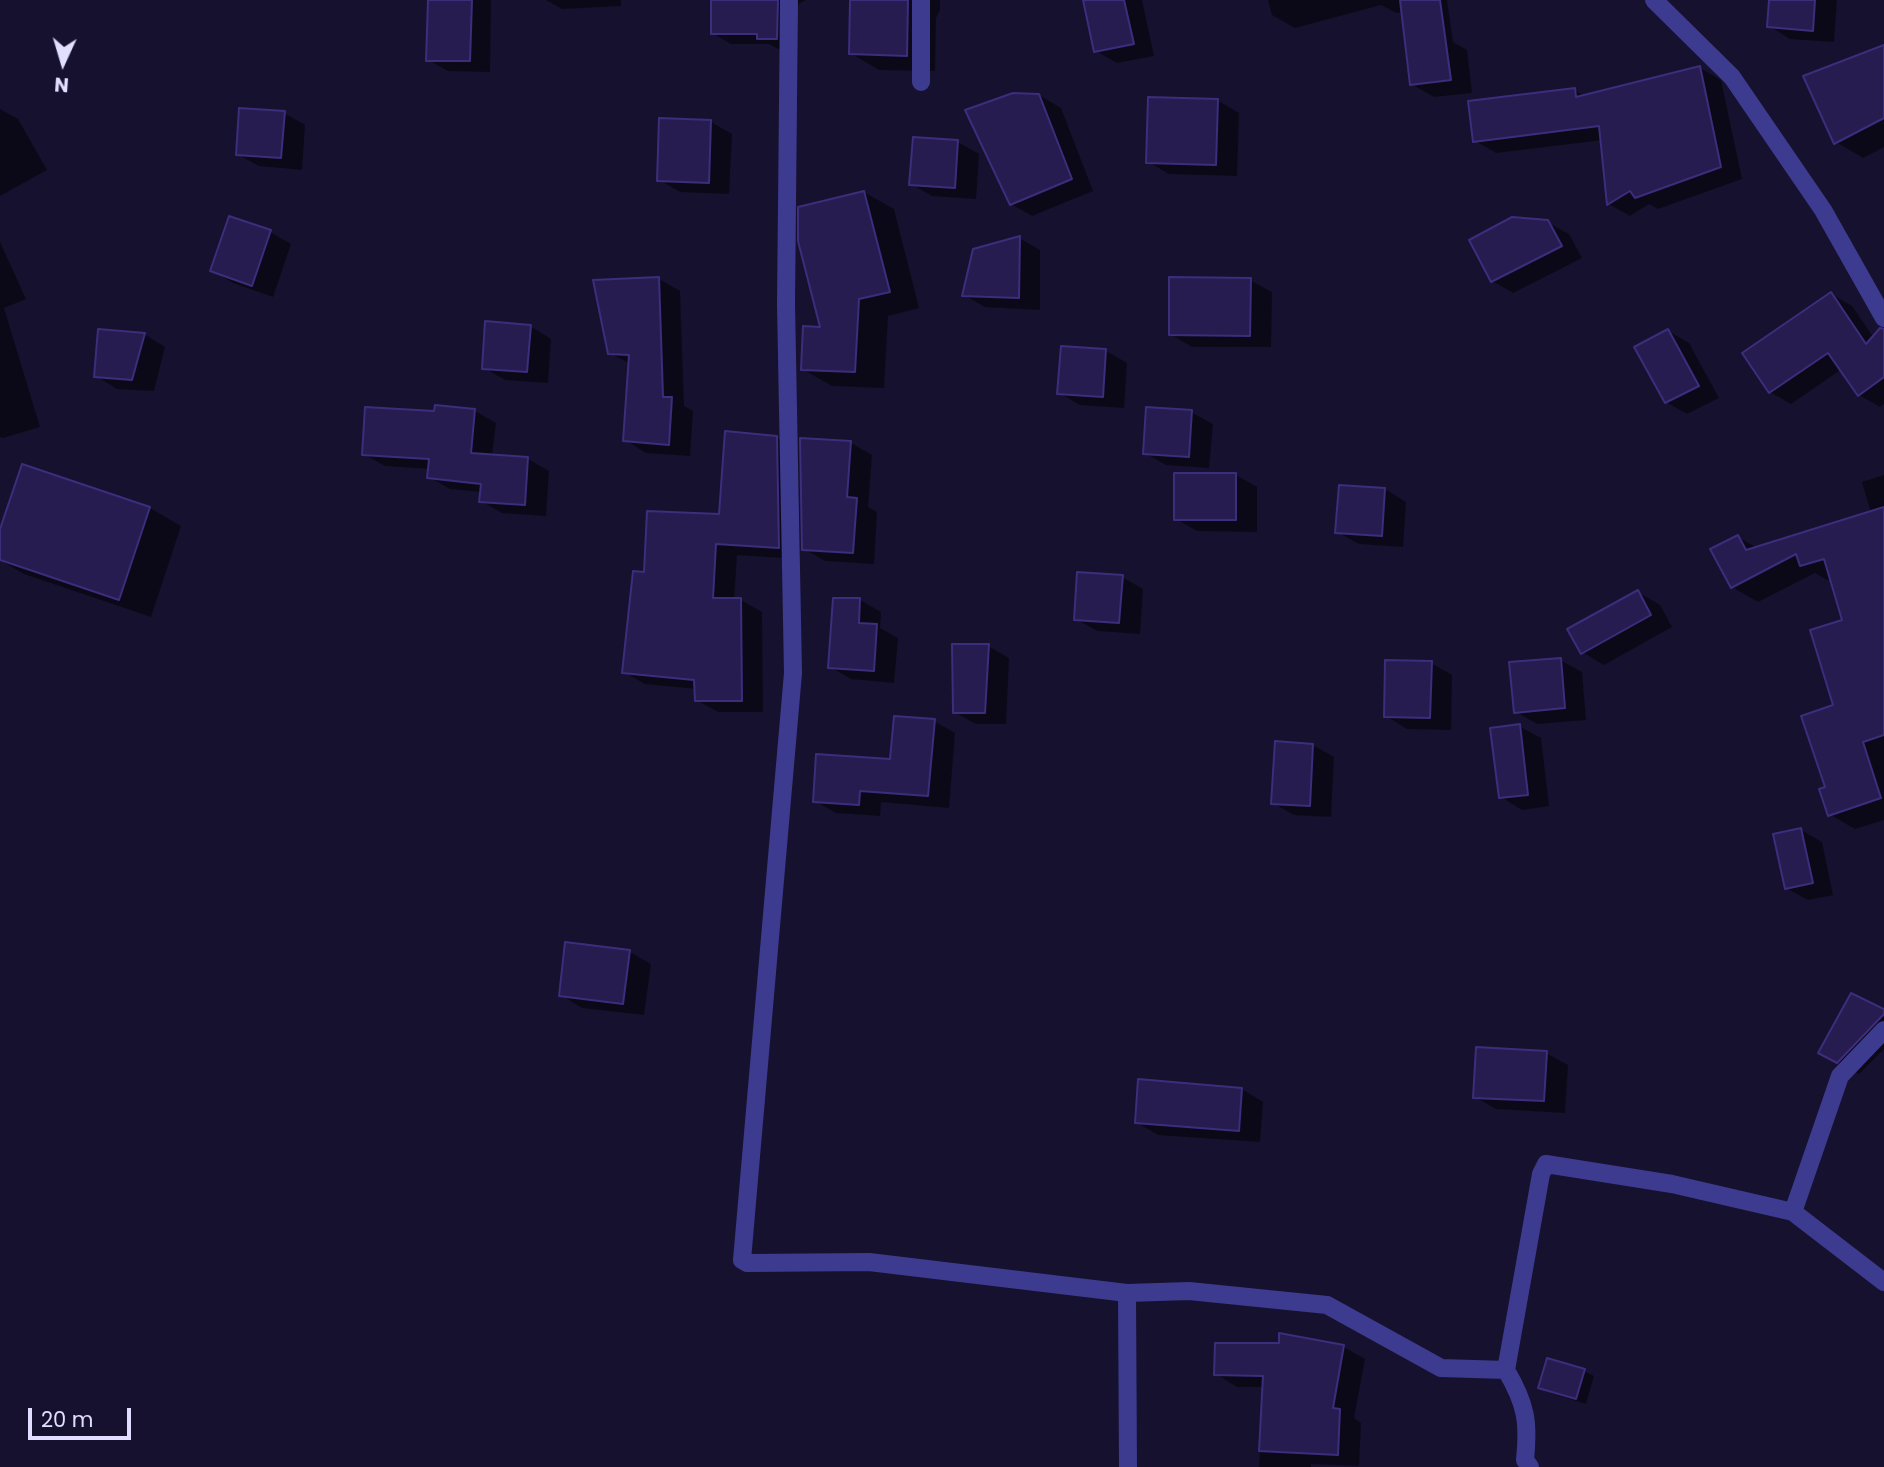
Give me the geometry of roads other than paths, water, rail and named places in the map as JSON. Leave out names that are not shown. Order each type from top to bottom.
[{"type":"street","points":[[789,0],[786,304],[793,673],[742,1259],[747,1263],[869,1262],[1126,1293],[1189,1291],[1328,1304],[1441,1368],[1506,1370]]},
{"type":"street","points":[[921,0],[921,82]]},
{"type":"street","points":[[1654,0],[1732,77],[1823,210],[1884,318]]},
{"type":"street","points":[[1793,1212],[1840,1076],[1884,1030]]},
{"type":"street","points":[[1530,1467],[1525,1460],[1528,1428],[1519,1393],[1506,1370],[1541,1174],[1546,1164],[1672,1184],[1793,1212],[1884,1282]]},
{"type":"street","points":[[1126,1293],[1128,1467]]}]
